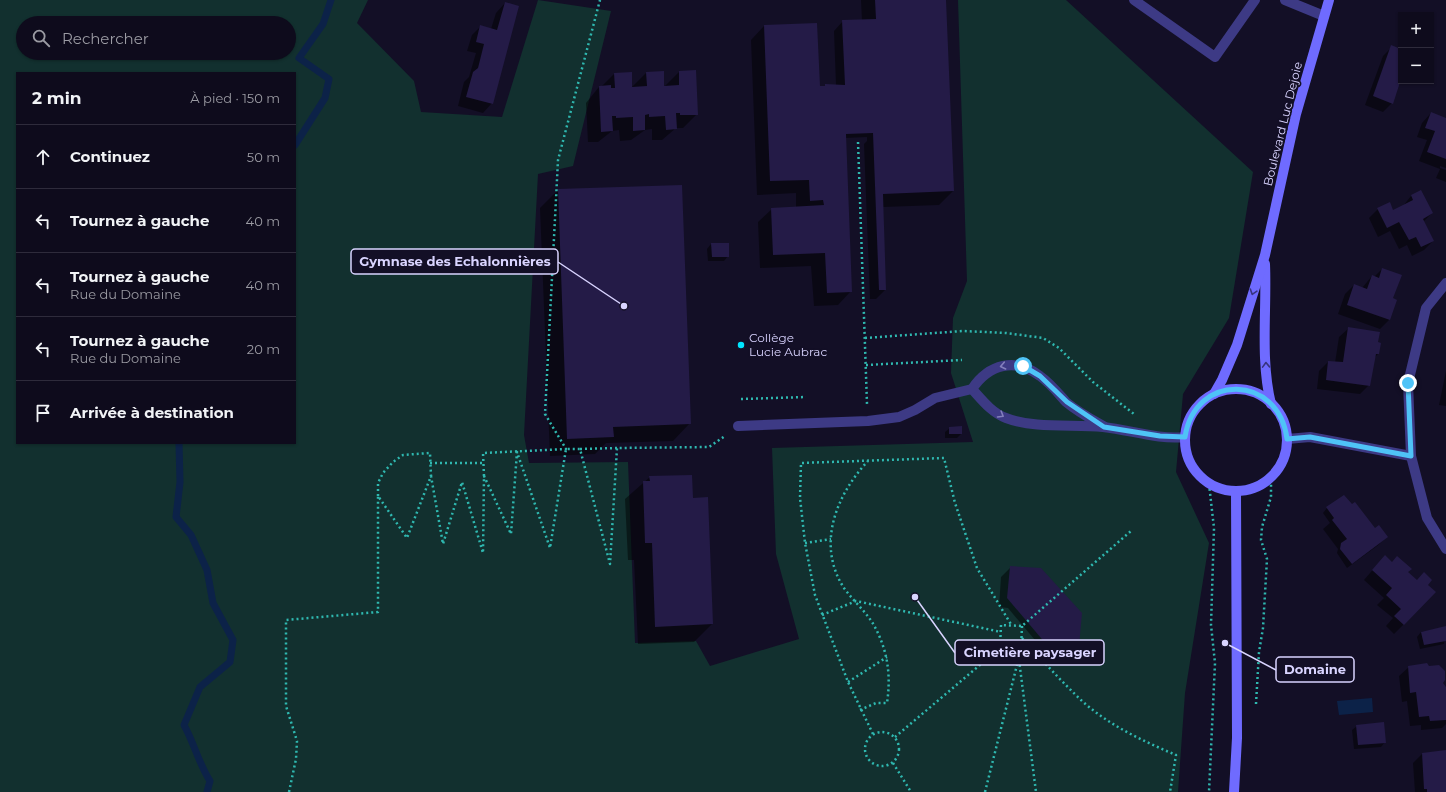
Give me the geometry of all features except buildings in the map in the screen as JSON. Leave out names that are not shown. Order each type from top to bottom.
[{"type":"main road","name":"Boulevard Luc Dejoie","points":[[1214,394],[1222,380],[1237,345],[1265,255],[1296,114],[1329,0]]},
{"type":"main road","name":"Boulevard Luc Dejoie","points":[[1265,255],[1267,386],[1271,404]]},
{"type":"main road","points":[[1229,390],[1244,390],[1259,395],[1271,404],[1283,420],[1287,439],[1283,460],[1271,477],[1251,490],[1236,492],[1209,484],[1201,478],[1190,464],[1187,455],[1185,437],[1188,422],[1196,409],[1214,394],[1229,390]]},
{"type":"main road","points":[[1234,792],[1237,738],[1236,492]]},
{"type":"street","points":[[1134,0],[1215,57],[1255,0]]},
{"type":"street","points":[[1284,0],[1324,16]]},
{"type":"street","points":[[1446,283],[1426,308],[1408,383],[1411,456],[1427,518],[1446,549]]},
{"type":"street","points":[[738,426],[868,421],[899,417],[915,410],[935,398],[972,389],[980,378],[995,368],[1006,365],[1023,366],[1040,376],[1067,402],[1104,427]]},
{"type":"street","points":[[972,389],[989,407],[1006,418],[1028,423],[1104,427],[1176,438],[1185,437]]},
{"type":"street","points":[[1287,439],[1310,437],[1411,456]]},
{"type":"path","points":[[517,452],[550,548],[566,449],[545,414],[558,160],[600,0]]},
{"type":"path","points":[[858,142],[868,421]]},
{"type":"path","points":[[865,338],[963,331],[1006,332],[1043,338],[1060,348],[1093,382],[1140,420],[1147,434]]},
{"type":"path","points":[[866,365],[962,360]]},
{"type":"path","points":[[741,399],[806,397]]},
{"type":"path","points":[[580,448],[610,564],[617,448]]},
{"type":"path","points":[[289,792],[296,759],[296,741],[286,706],[286,620],[378,612],[378,483],[383,473],[393,462],[403,455],[430,453],[430,476],[442,544],[462,482],[483,553],[483,453],[580,448],[709,448]]},
{"type":"path","points":[[484,476],[511,534],[517,452]]},
{"type":"path","points":[[874,734],[860,710],[848,682],[815,595],[805,543],[800,498],[800,463],[944,458],[955,503],[977,568],[1012,626]]},
{"type":"path","points":[[860,710],[876,703],[887,703],[890,685],[887,657],[875,627],[856,601],[844,588],[836,572],[831,551],[830,528],[837,506],[846,489],[868,460]]},
{"type":"path","points":[[430,463],[483,463]]},
{"type":"path","points":[[378,496],[407,538],[430,476]]},
{"type":"path","points":[[1256,707],[1259,652],[1264,628],[1267,559],[1262,540],[1262,527],[1271,497],[1271,477]]},
{"type":"path","points":[[1209,484],[1214,528],[1211,625],[1215,662],[1209,792]]},
{"type":"path","points":[[1000,648],[1001,625],[1022,626],[1131,531]]},
{"type":"path","points":[[805,543],[831,539]]},
{"type":"path","points":[[822,615],[856,601],[1001,632]]},
{"type":"path","points":[[985,792],[1021,649],[1022,626]]},
{"type":"path","points":[[1022,638],[1054,674],[1097,713],[1129,733],[1176,755],[1170,792]]},
{"type":"path","points":[[895,737],[1000,648],[1021,649]]},
{"type":"path","points":[[848,682],[887,657]]},
{"type":"path","points":[[1019,657],[1036,792]]},
{"type":"path","points":[[885,732],[895,737],[899,748],[899,754],[893,763],[888,765],[877,765],[868,759],[865,749],[866,743],[874,734],[885,732]]},
{"type":"path","points":[[893,763],[911,792]]},
{"type":"green space","points":[[0,0],[368,0],[357,23],[414,81],[421,112],[502,117],[538,0],[611,11],[573,166],[538,174],[524,435],[529,463],[628,462],[635,643],[696,641],[710,666],[799,639],[776,554],[772,448],[973,442],[951,373],[953,318],[967,281],[958,0],[1066,0],[1253,172],[1229,318],[1183,394],[1176,472],[1209,543],[1185,693],[1178,792],[0,792]]},
{"type":"water","points":[[1372,698],[1373,712],[1339,715],[1337,701]]},
{"type":"waterway","points":[[296,143],[325,98],[329,79],[299,58],[323,24],[331,0]]},
{"type":"waterway","points":[[179,444],[180,482],[176,517],[191,535],[207,570],[213,603],[233,640],[230,662],[200,687],[184,725],[210,781],[207,792]]},
{"type":"place","name":"Gymnase des Echalonnières","points":[[624,306]]},
{"type":"place","name":"Collège Lucie Aubrac","points":[[741,345]]},
{"type":"place","name":"Cimetière paysager","points":[[915,597]]},
{"type":"place","name":"Domaine","points":[[1225,643]]},
{"type":"route","points":[[1023,366],[1040,376],[1067,402],[1104,427],[1176,438],[1185,437],[1188,422],[1201,403],[1207,398],[1221,391],[1236,389],[1252,392],[1266,399],[1278,411],[1283,420],[1287,439],[1310,437],[1411,456],[1408,383]]}]
